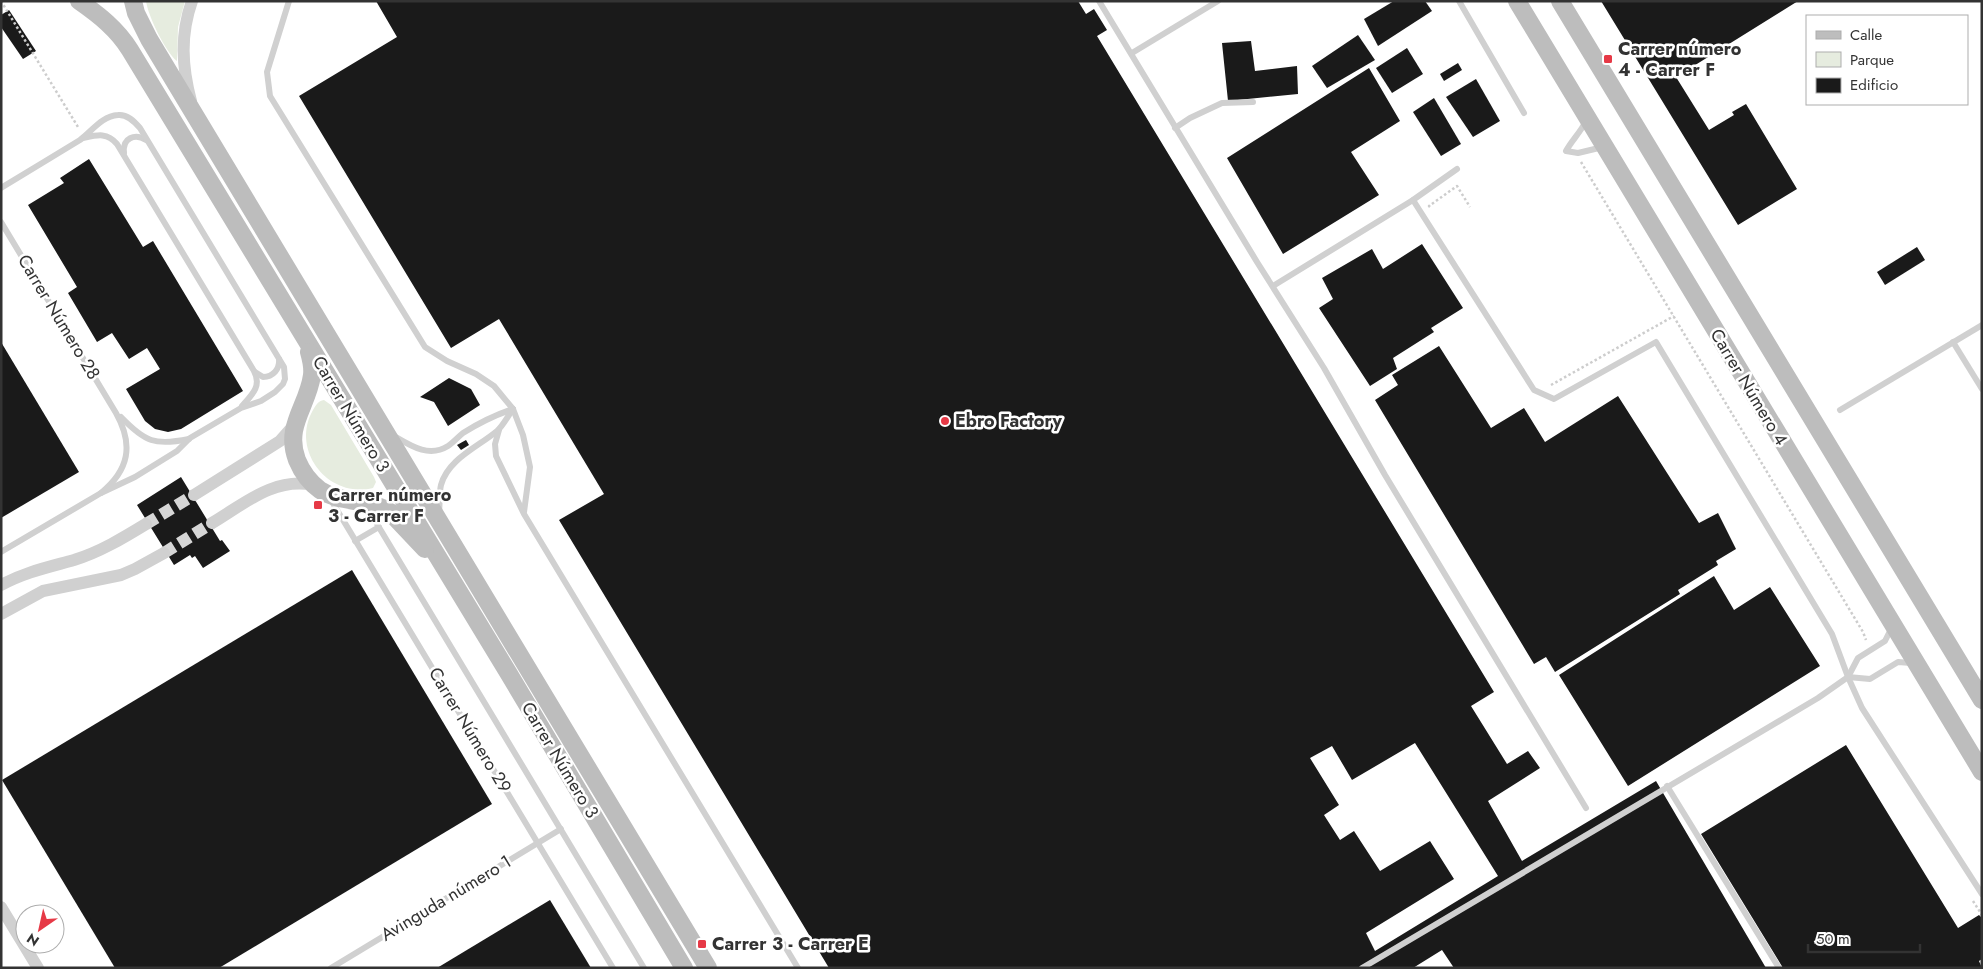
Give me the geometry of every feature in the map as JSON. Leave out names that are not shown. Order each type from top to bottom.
[{"type":"main road","name":"Carrer Número 3","points":[[79,1],[99,15],[122,36],[684,968]]},
{"type":"main road","name":"Carrer Número 3","points":[[133,1],[149,39],[708,968]]},
{"type":"main road","name":"Carrer Número 4","points":[[1517,1],[1982,772]]},
{"type":"main road","points":[[1560,1],[1982,700]]},
{"type":"main road","points":[[307,341],[312,374],[294,424],[292,441],[294,453],[303,474],[319,489],[336,498],[375,505],[390,512],[445,569]]},
{"type":"street","points":[[192,1],[183,38],[183,56],[185,77],[195,116]]},
{"type":"street","points":[[194,495],[280,441],[294,424]]},
{"type":"street","points":[[212,523],[268,489],[295,482],[319,489]]},
{"type":"street","points":[[1,585],[35,569],[74,560],[100,551],[146,524]]},
{"type":"street","points":[[1,614],[43,591],[121,575],[164,553]]},
{"type":"street","points":[[1,908],[38,968]]},
{"type":"lane","points":[[289,1],[267,72],[270,96],[425,347],[447,361],[476,374],[494,386],[513,409],[524,435],[530,467],[524,514]]},
{"type":"lane","points":[[1099,1],[1175,128],[1274,286],[1586,808]]},
{"type":"lane","points":[[1132,54],[1218,1]]},
{"type":"lane","points":[[1459,1],[1524,113]]},
{"type":"lane","points":[[1175,128],[1190,118],[1222,103],[1253,102]]},
{"type":"lane","points":[[1,188],[82,138],[97,124],[118,115],[129,118],[147,140],[285,372],[283,384],[261,401],[241,408],[190,438],[178,451],[169,457],[135,477],[101,493],[1,552]]},
{"type":"lane","points":[[1587,118],[1580,134],[1571,142],[1566,151],[1575,153],[1605,147]]},
{"type":"lane","points":[[82,138],[100,134],[107,135],[117,144],[254,371],[257,377],[257,387],[241,408]]},
{"type":"lane","points":[[124,154],[124,144],[130,138],[138,136],[147,140]]},
{"type":"lane","points":[[1274,286],[1413,200],[1457,169]]},
{"type":"lane","points":[[1413,200],[1534,390],[1554,399],[1656,342],[1832,634],[1862,708],[1982,894]]},
{"type":"lane","name":"Carrer Número 28","points":[[1,222],[116,413]]},
{"type":"lane","points":[[1840,410],[1982,325]]},
{"type":"lane","points":[[1953,342],[1982,389]]},
{"type":"lane","points":[[254,371],[263,377],[271,375],[278,368],[278,358]]},
{"type":"lane","points":[[513,409],[499,430],[495,444],[496,456],[524,514],[798,968]]},
{"type":"lane","points":[[385,430],[415,449],[428,451],[447,447],[462,434],[492,416],[513,409]]},
{"type":"lane","points":[[116,413],[130,427],[148,439],[166,443],[190,438]]},
{"type":"lane","points":[[101,493],[121,472],[126,454],[126,433],[116,413]]},
{"type":"lane","points":[[439,520],[441,485],[446,474],[462,455],[499,430]]},
{"type":"lane","name":"Carrer Número 29","points":[[319,489],[355,541],[613,968]]},
{"type":"lane","points":[[355,541],[379,527],[376,521],[379,513],[383,511],[390,512]]},
{"type":"lane","name":"Carrer Número 29","points":[[379,527],[644,968]]},
{"type":"lane","points":[[1362,968],[1818,698],[1848,677],[1858,658],[1885,641],[1891,633],[1892,623]]},
{"type":"lane","points":[[1848,677],[1870,679],[1898,662],[1909,662],[1918,667]]},
{"type":"lane","points":[[1667,786],[1779,968]]},
{"type":"lane","name":"Avinguda número 1","points":[[335,967],[561,829]]},
{"type":"path","points":[[2,1],[78,127]]},
{"type":"path","points":[[1575,153],[1864,632],[1866,641]]},
{"type":"path","points":[[1434,214],[1429,206],[1457,186],[1470,207]]},
{"type":"path","points":[[1544,389],[1674,316]]},
{"type":"green space","points":[[146,1],[185,1],[178,27],[177,61],[158,34]]},
{"type":"green space","points":[[324,400],[331,405],[374,477],[376,482],[373,488],[357,489],[341,486],[328,479],[310,455],[306,441],[307,425],[315,406]]},
{"type":"building","name":"Ebro Factory","points":[[376,1],[1078,1],[1086,14],[1094,9],[1107,30],[1097,36],[1494,692],[1471,706],[1507,764],[1528,751],[1540,768],[1488,801],[1522,861],[1656,781],[1766,968],[1454,968],[1442,950],[1413,968],[829,968],[559,520],[604,494],[499,319],[451,348],[299,96],[397,37]],"holes":[[[1415,743],[1498,876],[1375,951],[1366,933],[1454,879],[1430,841],[1380,871],[1354,831],[1340,840],[1324,815],[1339,805],[1310,758],[1332,746],[1352,780]]]},
{"type":"building","points":[[1394,1],[1425,1],[1432,11],[1378,46],[1364,19]]},
{"type":"building","points":[[1601,1],[1798,1],[1676,77],[1709,130],[1734,115],[1732,112],[1746,104],[1797,189],[1738,225]]},
{"type":"building","points":[[9,10],[36,51],[23,59],[1,27],[1,15]]},
{"type":"building","points":[[1358,35],[1375,60],[1327,88],[1312,66]]},
{"type":"building","points":[[1251,41],[1255,71],[1297,66],[1298,94],[1228,101],[1222,43]]},
{"type":"building","points":[[1407,48],[1423,74],[1392,93],[1376,68]]},
{"type":"building","points":[[1458,63],[1462,70],[1444,81],[1440,74]]},
{"type":"building","points":[[1369,68],[1400,121],[1351,152],[1379,195],[1283,254],[1227,158]]},
{"type":"building","points":[[1476,79],[1500,121],[1473,137],[1446,97]]},
{"type":"building","points":[[1434,98],[1461,144],[1441,156],[1413,112]]},
{"type":"building","points":[[89,159],[143,247],[153,241],[243,391],[181,429],[168,432],[155,429],[145,421],[126,389],[160,369],[147,348],[129,359],[112,333],[97,342],[68,293],[77,287],[28,205],[64,183],[60,178]]},
{"type":"building","points":[[1422,244],[1463,308],[1431,328],[1434,332],[1393,358],[1397,369],[1370,386],[1319,308],[1333,299],[1322,278],[1372,249],[1383,269]]},
{"type":"building","points":[[1917,247],[1925,260],[1885,285],[1877,272]]},
{"type":"building","points":[[1,342],[79,472],[1,518]]},
{"type":"building","points":[[1439,346],[1491,428],[1524,408],[1545,442],[1618,396],[1699,523],[1718,513],[1736,549],[1716,561],[1718,565],[1678,590],[1680,594],[1555,672],[1546,657],[1534,664],[1375,400],[1398,385],[1392,375]]},
{"type":"building","points":[[449,378],[471,389],[480,405],[448,426],[434,402],[420,397]]},
{"type":"building","points":[[466,440],[469,445],[461,450],[457,445]]},
{"type":"building","points":[[181,477],[220,541],[222,540],[230,551],[203,568],[195,556],[192,558],[190,555],[174,565],[137,505]]},
{"type":"building","points":[[352,570],[492,804],[219,968],[115,968],[2,780]]},
{"type":"building","points":[[1714,576],[1734,610],[1770,587],[1820,666],[1628,786],[1559,675]]},
{"type":"building","points":[[1846,745],[1958,928],[1979,915],[1982,918],[1982,959],[1979,961],[1982,968],[1783,968],[1701,834]]},
{"type":"building","points":[[550,900],[591,968],[437,968]]},
{"type":"tunnel","points":[[146,524],[194,495]]},
{"type":"tunnel","points":[[164,553],[212,523]]},
{"type":"place","name":"Carrer número 4 - Carrer F","points":[[1608,59]]},
{"type":"place","name":"Ebro Factory","points":[[945,421]]},
{"type":"place","name":"Carrer número 3 - Carrer F","points":[[318,505]]},
{"type":"place","name":"Carrer 3 - Carrer E","points":[[702,944]]}]
